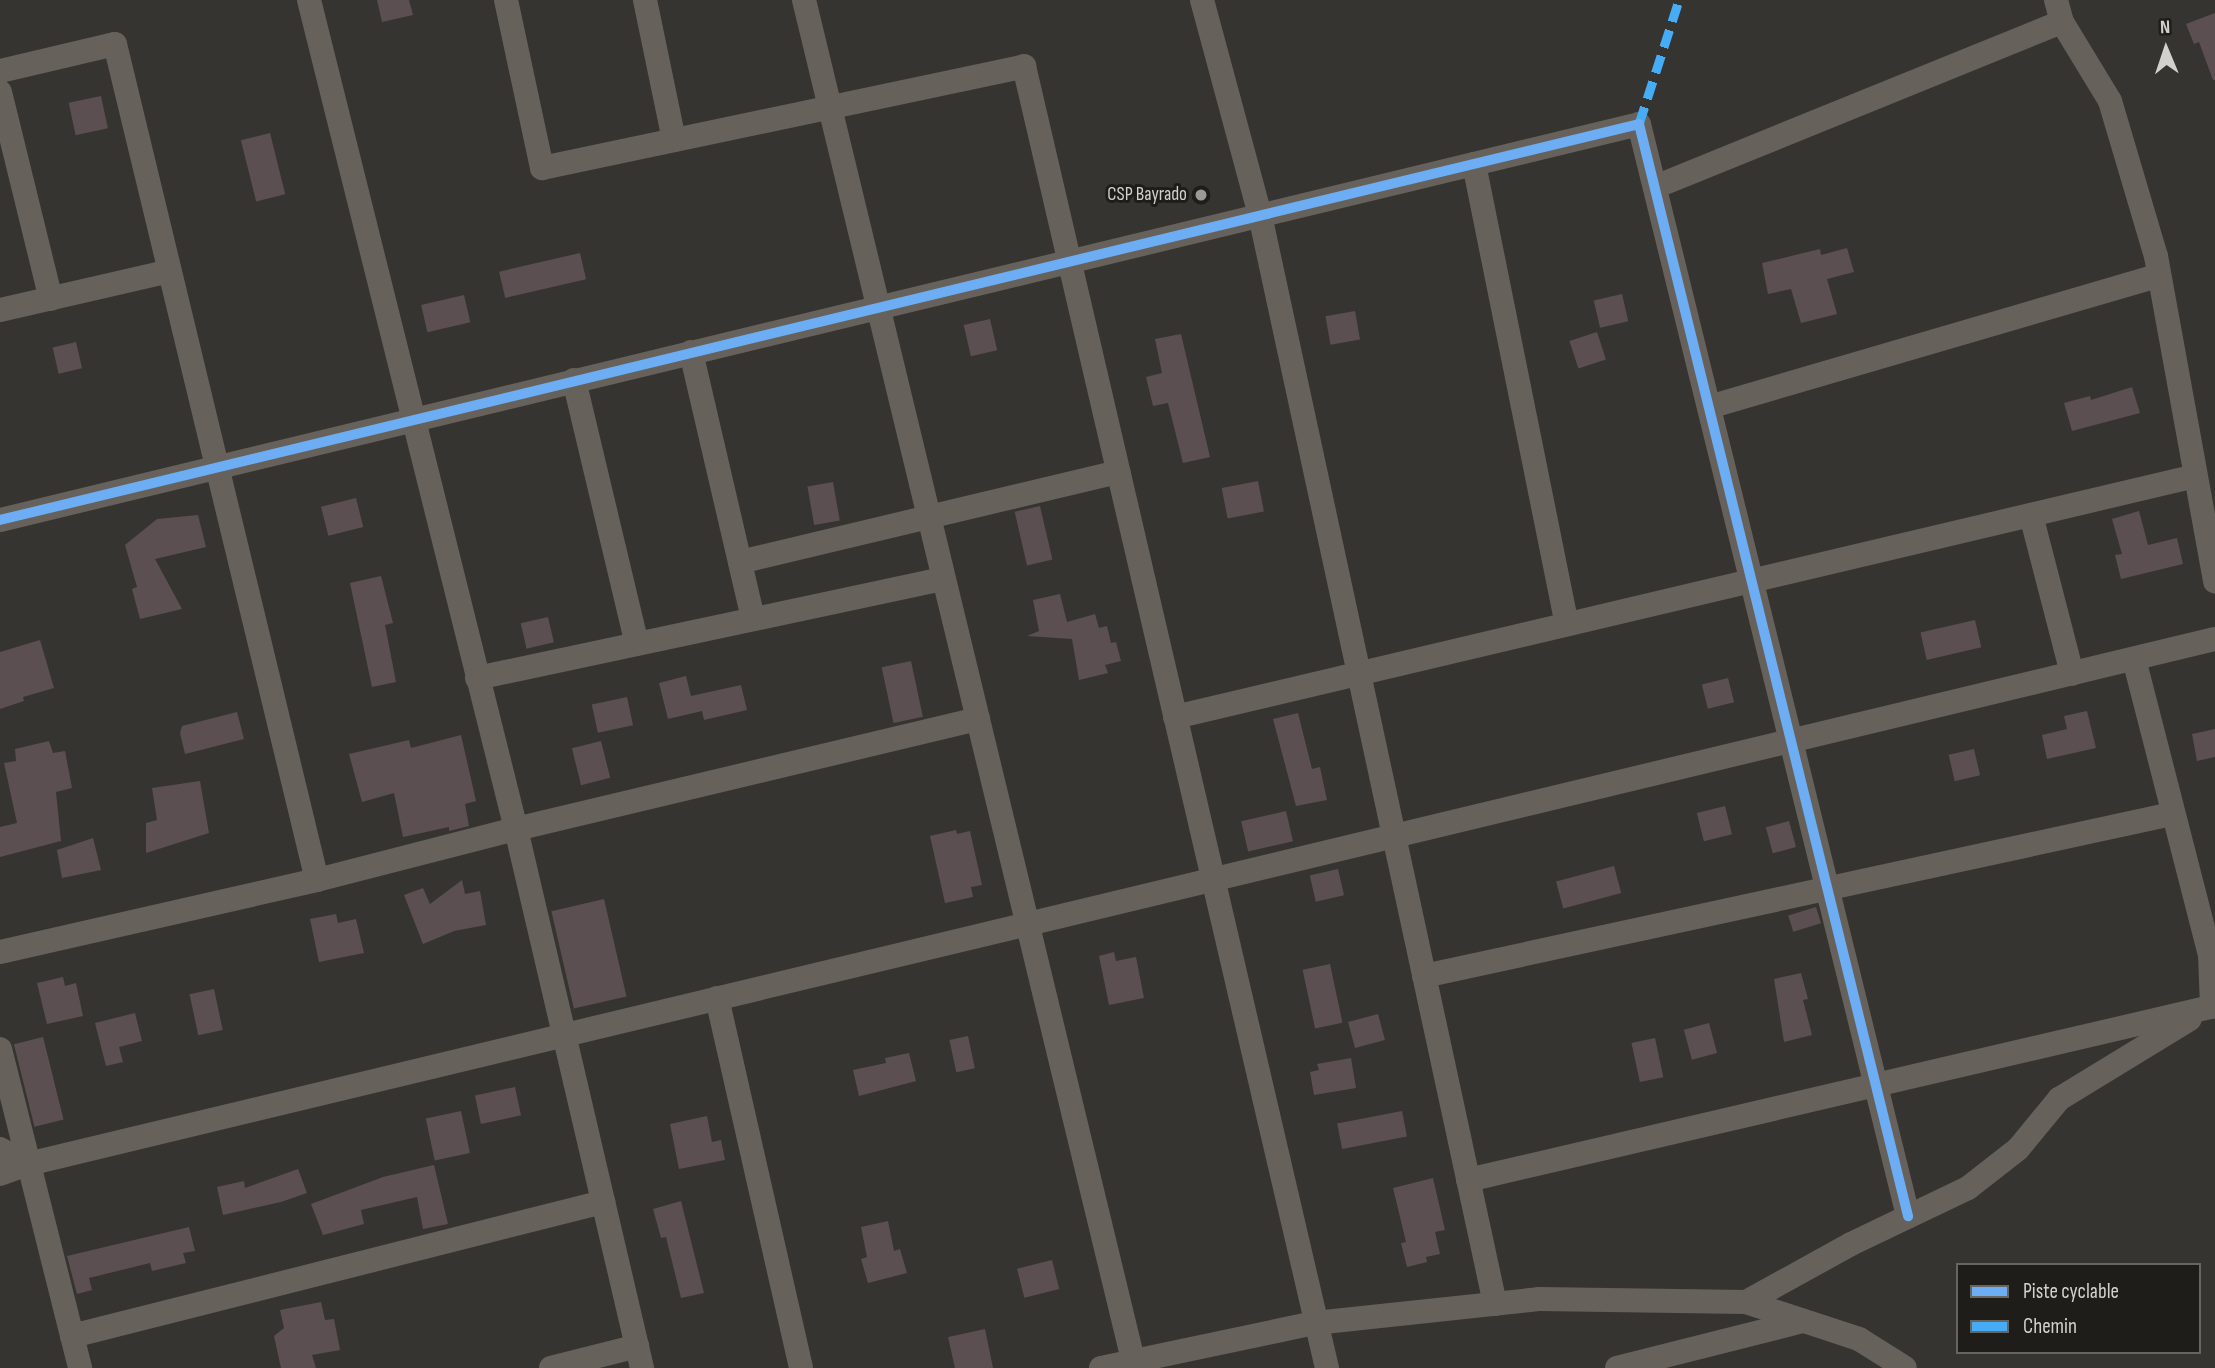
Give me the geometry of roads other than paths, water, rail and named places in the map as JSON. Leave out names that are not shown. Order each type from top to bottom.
[{"type":"street","points":[[309,0],[516,829],[639,1357],[551,1368]]},
{"type":"street","points":[[506,0],[542,168],[1024,65],[1326,1368]]},
{"type":"street","points":[[645,0],[674,140]]},
{"type":"street","points":[[804,0],[1133,1360]]},
{"type":"street","points":[[1202,0],[1259,215],[1495,1304]]},
{"type":"street","points":[[1655,187],[2059,11],[2110,101],[2160,275],[2215,582]]},
{"type":"street","points":[[0,71],[115,44],[317,880]]},
{"type":"street","points":[[0,92],[51,299]]},
{"type":"street","points":[[0,520],[1639,124],[1908,1216]]},
{"type":"street","points":[[1474,164],[1567,624]]},
{"type":"street","points":[[0,310],[170,271]]},
{"type":"street","points":[[1709,407],[2160,275]]},
{"type":"street","points":[[691,352],[753,619]]},
{"type":"street","points":[[574,380],[637,644]]},
{"type":"street","points":[[740,562],[1118,472]]},
{"type":"street","points":[[1175,717],[2195,476]]},
{"type":"street","points":[[2031,514],[2072,674]]},
{"type":"street","points":[[477,678],[944,579]]},
{"type":"street","points":[[0,1174],[28,1164],[2215,639]]},
{"type":"street","points":[[2134,659],[2210,954],[2214,1006]]},
{"type":"street","points":[[0,952],[317,880],[516,829],[978,719]]},
{"type":"street","points":[[1424,976],[2172,814]]},
{"type":"street","points":[[717,998],[801,1368]]},
{"type":"street","points":[[1468,1180],[2214,1006]]},
{"type":"street","points":[[1746,1302],[1908,1216],[1968,1188],[2018,1149],[2059,1100],[2214,1006]]},
{"type":"street","points":[[0,1049],[80,1368]]},
{"type":"street","points":[[0,1149],[28,1164]]},
{"type":"street","points":[[72,1336],[603,1202]]},
{"type":"street","points":[[1101,1368],[1315,1323],[1539,1299],[1746,1302],[1859,1339],[1905,1368]]},
{"type":"street","points":[[1617,1368],[1804,1321]]},
{"type":"place","name":"CSP Bayrado","points":[[1201,195]]}]
